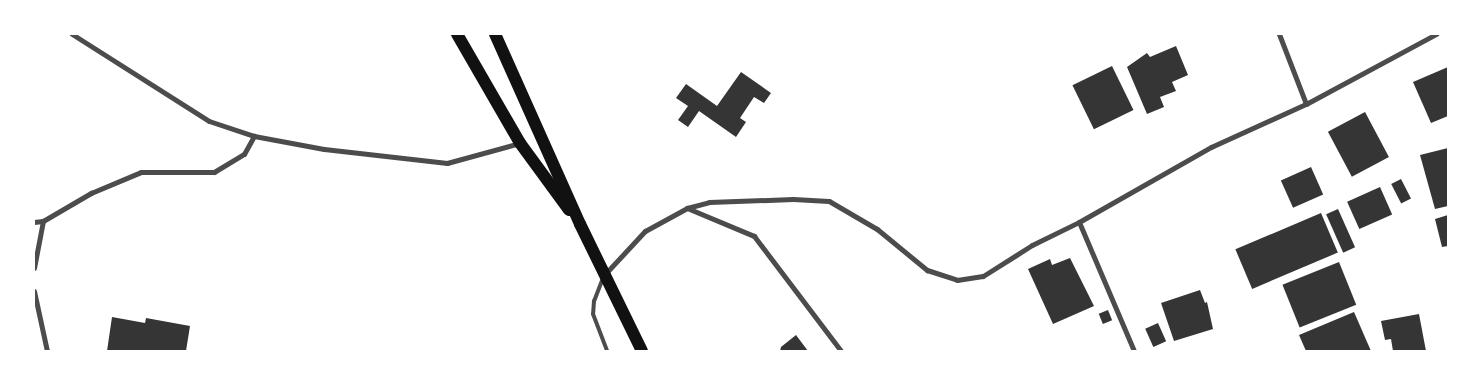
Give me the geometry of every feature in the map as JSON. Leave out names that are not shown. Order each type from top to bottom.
[{"type":"main road","points":[[457,34],[520,143],[580,224]]},
{"type":"main road","points":[[495,34],[580,224],[642,351]]},
{"type":"street","points":[[72,34],[209,121],[254,136],[324,149],[447,163],[520,143]]},
{"type":"street","points":[[1279,34],[1306,104]]},
{"type":"street","points":[[605,275],[625,249],[645,231],[687,208],[710,202],[829,201],[877,229],[927,270],[957,280],[983,276],[1032,245],[1079,222],[1211,147],[1306,104],[1436,34]]},
{"type":"street","points":[[34,222],[43,221],[91,193],[141,172],[214,172],[244,154],[254,136]]},
{"type":"street","points":[[687,208],[754,236],[841,351]]},
{"type":"street","points":[[34,268],[43,221]]},
{"type":"street","points":[[1079,222],[1134,351]]},
{"type":"street","points":[[34,291],[46,351]]},
{"type":"lane","points":[[605,275],[598,288],[594,314],[607,351]]},
{"type":"building","points":[[1176,46],[1188,75],[1172,82],[1176,91],[1160,97],[1164,107],[1147,114],[1127,67],[1147,53],[1150,57]]},
{"type":"building","points":[[1112,66],[1133,110],[1094,129],[1072,85]]},
{"type":"building","points":[[1448,67],[1448,116],[1431,123],[1413,82]]},
{"type":"building","points":[[741,72],[771,93],[764,103],[754,97],[740,118],[746,122],[736,137],[699,111],[688,127],[678,120],[688,106],[676,98],[686,84],[717,106]]},
{"type":"building","points":[[1365,112],[1389,157],[1352,177],[1328,132]]},
{"type":"building","points":[[1448,148],[1448,206],[1435,209],[1420,155]]},
{"type":"building","points":[[1311,167],[1323,194],[1293,208],[1281,180]]},
{"type":"building","points":[[1401,179],[1411,199],[1401,204],[1391,184]]},
{"type":"building","points":[[1380,187],[1392,214],[1359,229],[1347,202]]},
{"type":"building","points":[[1338,209],[1355,247],[1343,253],[1326,214]]},
{"type":"building","points":[[1321,213],[1338,253],[1252,289],[1235,249]]},
{"type":"building","points":[[1448,215],[1448,246],[1442,247],[1435,219]]},
{"type":"building","points":[[1070,258],[1094,306],[1053,324],[1028,269],[1050,259],[1052,265]]},
{"type":"building","points":[[1339,262],[1356,305],[1300,328],[1282,285]]},
{"type":"building","points":[[1200,290],[1205,303],[1207,302],[1213,329],[1174,341],[1161,303]]},
{"type":"building","points":[[1108,310],[1112,320],[1103,324],[1099,314]]},
{"type":"building","points":[[1354,312],[1371,351],[1306,351],[1299,335]]},
{"type":"building","points":[[1419,314],[1426,351],[1393,351],[1391,339],[1385,340],[1381,321]]},
{"type":"building","points":[[112,317],[145,323],[146,318],[190,326],[186,351],[107,351]]},
{"type":"building","points":[[1158,323],[1166,341],[1153,347],[1145,329]]},
{"type":"building","points":[[796,335],[808,351],[780,351],[781,347]]}]
